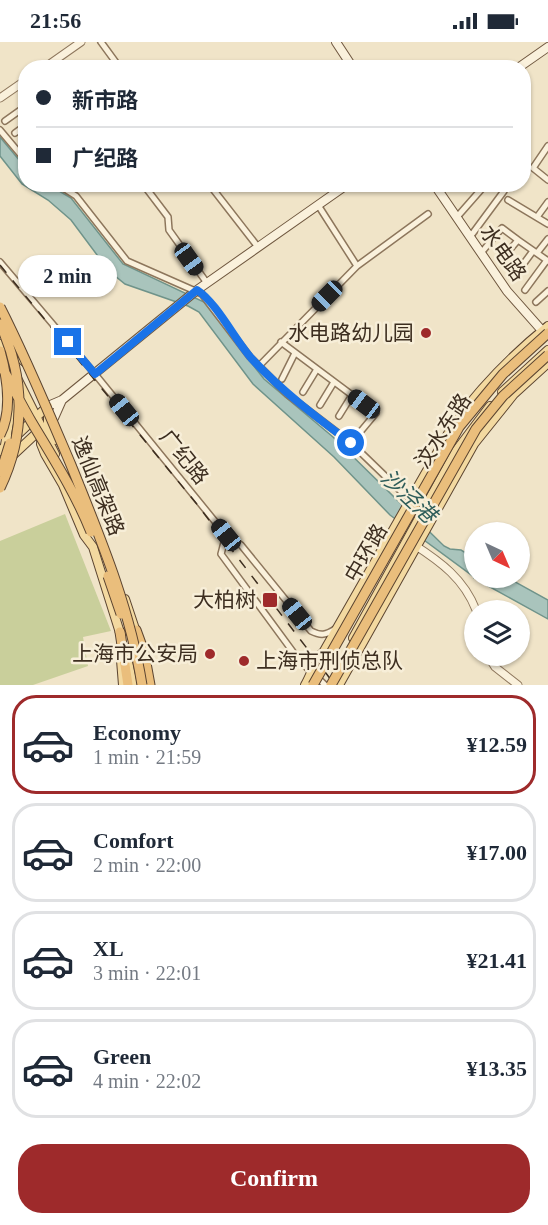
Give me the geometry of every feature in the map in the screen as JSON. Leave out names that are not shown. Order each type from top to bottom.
[{"type":"highway","points":[[0,299],[33,369]]},
{"type":"highway","name":"逸仙高架路","points":[[0,307],[40,392],[122,594],[148,685]]},
{"type":"highway","points":[[0,324],[9,342],[17,372],[20,397],[18,439],[0,488]]},
{"type":"highway","name":"中环路","points":[[322,684],[459,427],[503,374],[547,333]]},
{"type":"highway","points":[[0,338],[8,357],[13,379],[14,401],[11,440],[0,474]]},
{"type":"highway","points":[[0,353],[7,388],[6,417],[0,435]]},
{"type":"highway","name":"中环路","points":[[322,684],[476,429],[503,396],[548,355]]},
{"type":"highway","name":"逸仙高架路","points":[[0,363],[79,503],[104,564],[124,623],[135,685]]},
{"type":"highway","points":[[136,628],[144,652],[148,685]]},
{"type":"highway","points":[[120,632],[128,685]]},
{"type":"main road","points":[[336,42],[348,60]]},
{"type":"main road","points":[[529,60],[548,47]]},
{"type":"main road","points":[[3,448],[48,406],[62,400],[195,292],[337,192]]},
{"type":"main road","name":"水电路","points":[[440,192],[507,291],[547,333]]},
{"type":"main road","points":[[0,315],[19,357],[33,369],[48,406],[50,423],[56,441],[90,504]]},
{"type":"main road","name":"汶水东路","points":[[305,685],[312,673],[312,667],[324,651],[453,425],[473,397],[511,358],[547,333]]},
{"type":"main road","name":"汶水东路","points":[[322,684],[407,534],[464,425],[501,381],[547,333]]},
{"type":"main road","points":[[0,344],[36,417],[50,423],[90,504],[136,628]]},
{"type":"main road","name":"汶水东路","points":[[421,508],[456,451],[482,415],[508,385],[548,350]]},
{"type":"main road","points":[[0,353],[11,385],[11,412],[3,448]]},
{"type":"main road","name":"汶水东路","points":[[339,685],[479,436],[514,394],[548,363]]},
{"type":"main road","points":[[62,400],[41,444],[63,485],[84,535],[93,547],[135,685]]},
{"type":"main road","points":[[464,425],[466,407]]},
{"type":"main road","points":[[479,436],[482,415]]},
{"type":"main road","points":[[0,466],[50,423]]},
{"type":"main road","points":[[375,559],[380,581],[402,573]]},
{"type":"main road","points":[[120,632],[123,685]]},
{"type":"street","points":[[57,60],[81,42]]},
{"type":"street","points":[[100,42],[114,60]]},
{"type":"street","points":[[0,98],[18,86]]},
{"type":"street","points":[[5,121],[18,112]]},
{"type":"street","points":[[0,130],[18,151]]},
{"type":"street","points":[[547,178],[532,168],[548,146]]},
{"type":"street","points":[[70,192],[76,196],[127,261],[205,297],[259,366],[287,394],[351,443],[407,504],[421,508],[430,521]]},
{"type":"street","points":[[149,192],[168,217],[169,230],[207,283]]},
{"type":"street","points":[[215,192],[258,248]]},
{"type":"street","points":[[457,217],[479,192]]},
{"type":"street","points":[[470,237],[503,192]]},
{"type":"street","points":[[508,200],[548,224]]},
{"type":"street","points":[[537,217],[548,202]]},
{"type":"street","points":[[318,205],[357,266]]},
{"type":"street","points":[[259,366],[357,266],[428,214]]},
{"type":"street","points":[[481,253],[502,228],[548,261],[525,290]]},
{"type":"street","points":[[513,278],[548,239]]},
{"type":"street","points":[[502,259],[518,240]]},
{"type":"street","name":"广纪路","points":[[0,262],[226,535],[241,544],[311,631],[318,635],[326,634],[336,628]]},
{"type":"street","points":[[536,302],[548,291]]},
{"type":"street","points":[[281,342],[376,413],[351,443]]},
{"type":"street","points":[[282,379],[295,353]]},
{"type":"street","points":[[303,392],[317,369]]},
{"type":"street","points":[[320,405],[334,382]]},
{"type":"street","points":[[339,416],[352,395]]},
{"type":"street","points":[[393,527],[407,534],[455,576],[471,600]]},
{"type":"street","points":[[226,535],[221,554],[299,660],[322,684]]},
{"type":"street","points":[[494,666],[518,685]]},
{"type":"green space","points":[[65,514],[111,631],[83,637],[88,666],[33,685],[0,685],[0,541]]},
{"type":"water","points":[[0,137],[18,159],[18,179],[0,156]]},
{"type":"water","points":[[35,192],[61,192],[71,198],[123,264],[204,302],[264,379],[333,437],[444,546],[464,552],[464,570],[390,515],[334,457],[253,384],[199,312],[125,284],[109,271],[71,220]]},
{"type":"water","points":[[492,588],[526,588],[548,600],[548,619],[530,609],[530,600],[514,600]]},
{"type":"railway","points":[[0,265],[196,503],[335,685]]},
{"type":"place","name":"水电路幼儿园","points":[[426,333]]},
{"type":"place","name":"大柏树","points":[[270,600]]},
{"type":"place","name":"上海市公安局","points":[[210,654]]},
{"type":"place","name":"上海市刑侦总队","points":[[244,661]]},
{"type":"route","points":[[68,342],[95,374],[197,290],[208,300],[250,357],[287,394],[351,443]]},
{"type":"water label","name":"沙泾港","points":[[409,496]]}]
